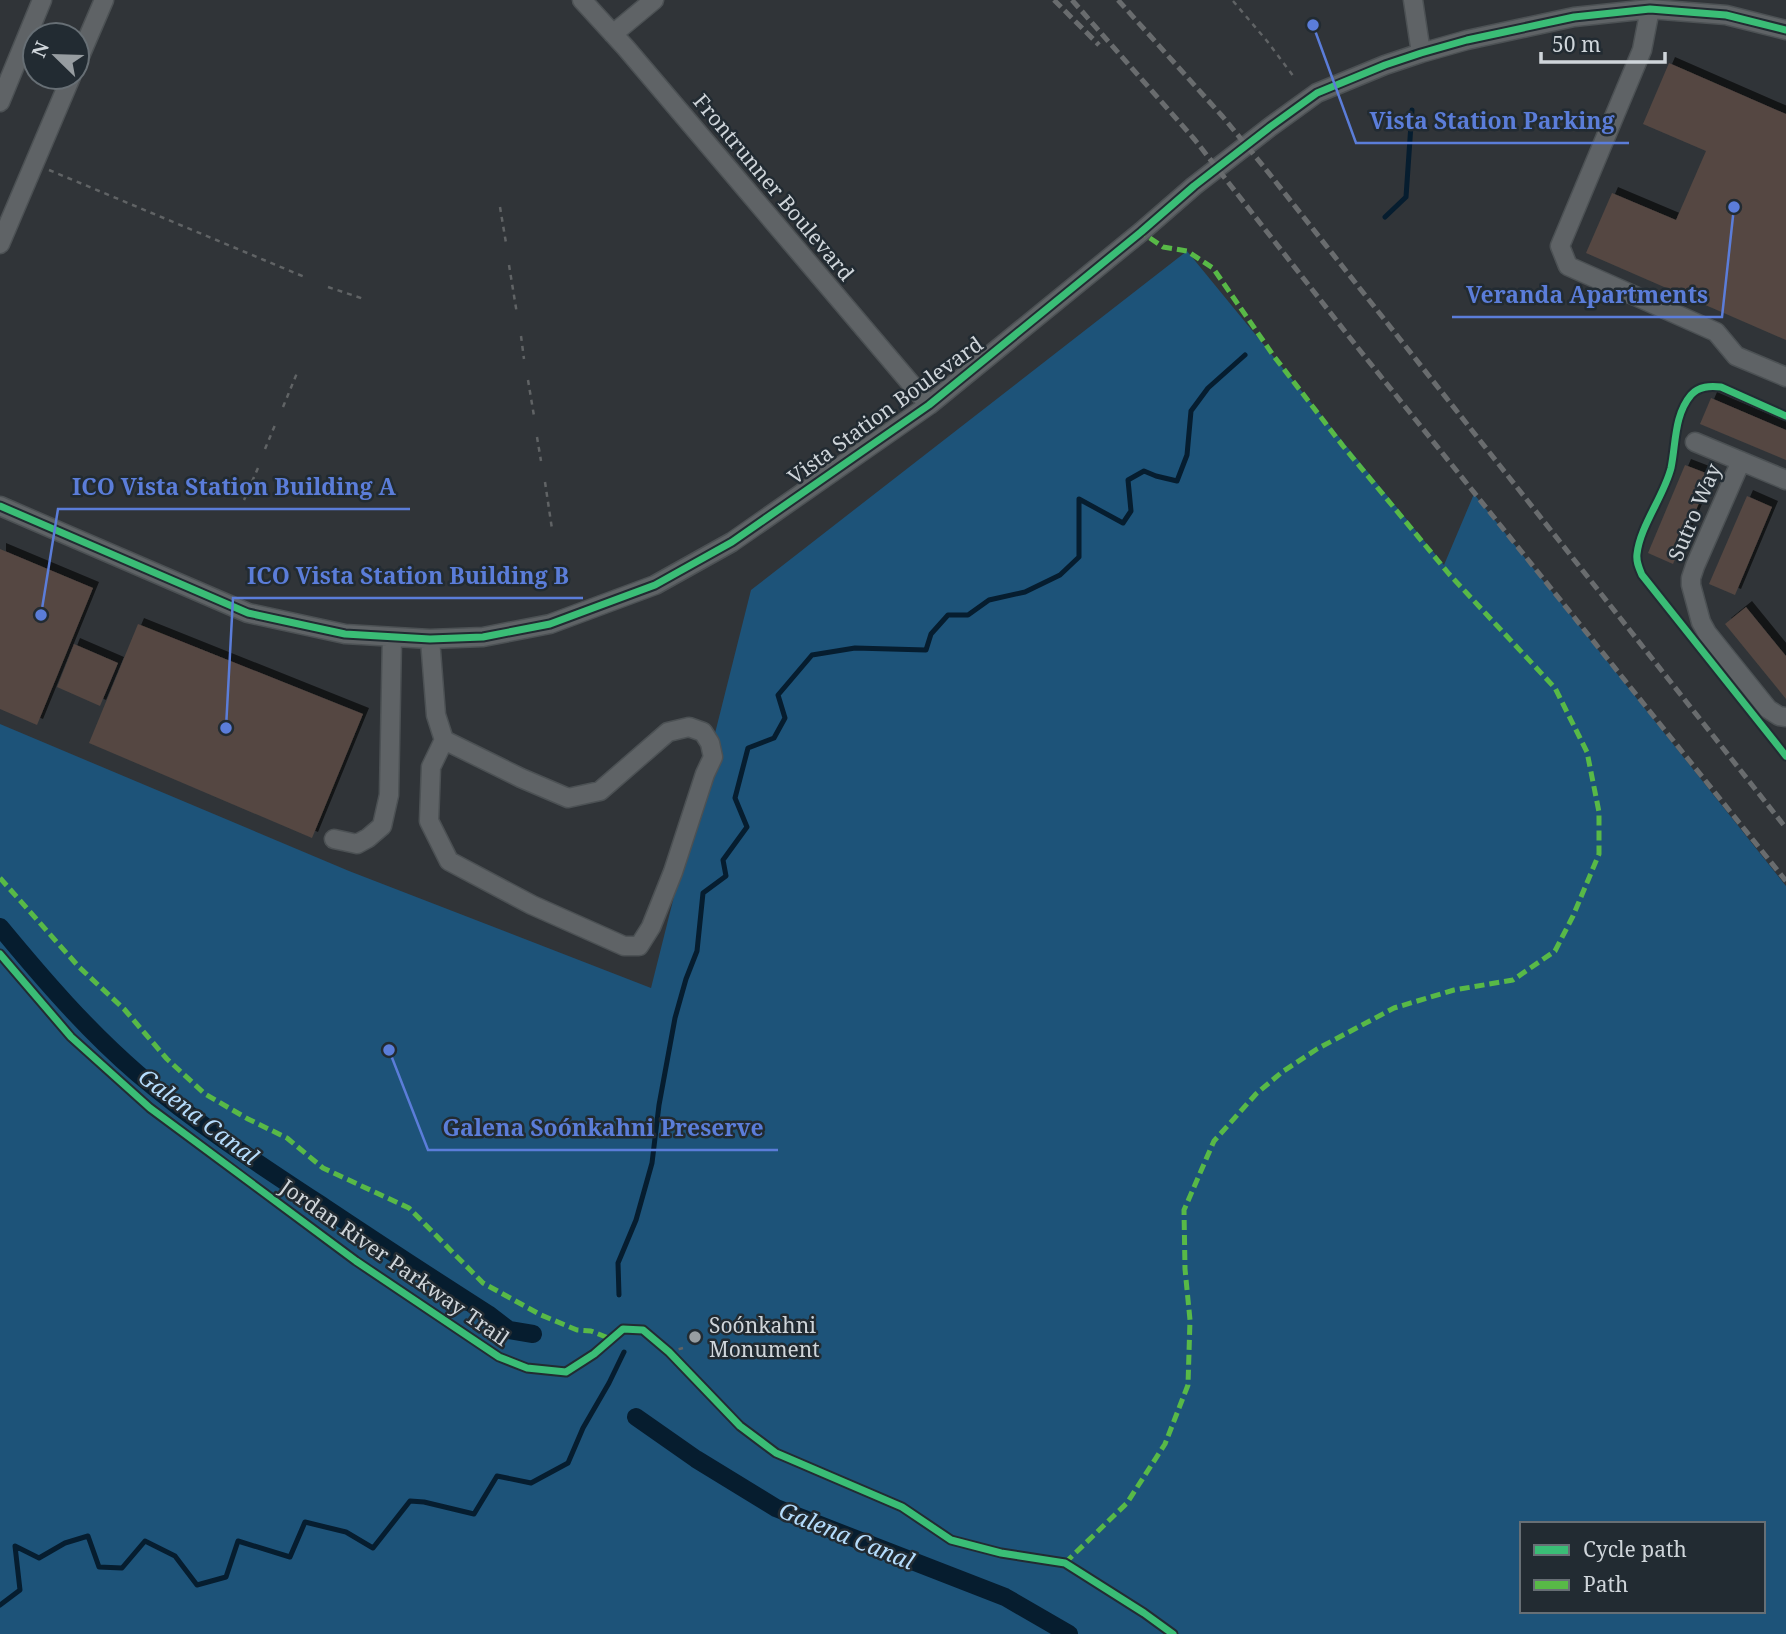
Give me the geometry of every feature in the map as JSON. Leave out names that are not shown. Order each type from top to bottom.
[{"type":"street","points":[[0,102],[42,0]]},
{"type":"street","points":[[91,30],[104,0]]},
{"type":"street","name":"Frontrunner Boulevard","points":[[582,0],[929,405]]},
{"type":"street","points":[[613,34],[654,0]]},
{"type":"street","points":[[1413,0],[1421,53]]},
{"type":"street","points":[[1650,9],[1642,50],[1560,246],[1568,266],[1716,332],[1736,356],[1786,377]]},
{"type":"street","name":"Vista Station Boulevard","points":[[0,506],[248,613],[345,634],[430,639],[483,637],[550,624],[655,585],[732,542],[929,405],[1194,187],[1317,93],[1421,53],[1467,40],[1574,17],[1650,9],[1727,15],[1786,30]]},
{"type":"street","points":[[0,244],[65,91]]},
{"type":"street","points":[[1695,442],[1786,480]]},
{"type":"street","name":"Sutro Way","points":[[1741,461],[1693,572],[1691,586],[1701,622],[1707,633],[1768,709],[1786,717]]},
{"type":"street","points":[[334,839],[357,844],[382,826],[389,795],[392,637]]},
{"type":"street","points":[[430,639],[436,715],[444,740],[431,767],[429,821],[449,861],[532,905],[601,936],[624,946],[639,946],[651,927],[673,872],[713,757],[710,743],[703,732],[689,727],[668,732],[600,791],[568,798],[444,740]]},
{"type":"path","points":[[1233,1],[1294,77]]},
{"type":"path","points":[[43,167],[307,278]]},
{"type":"path","points":[[500,207],[506,243]]},
{"type":"path","points":[[509,265],[517,314]]},
{"type":"path","points":[[328,287],[364,299]]},
{"type":"path","points":[[521,336],[524,359]]},
{"type":"path","points":[[283,407],[297,373]]},
{"type":"path","points":[[528,380],[534,416]]},
{"type":"path","points":[[265,449],[275,425]]},
{"type":"path","points":[[537,437],[541,461]]},
{"type":"path","points":[[244,500],[258,468]]},
{"type":"path","points":[[545,482],[552,529]]},
{"type":"path","points":[[661,1345],[678,1362]]},
{"type":"path","points":[[670,1352],[683,1348]]},
{"type":"shaded area","points":[[1187,251],[1444,565],[1474,494],[1786,886],[1786,1634],[0,1634],[0,724],[349,871],[651,988],[751,590]]},
{"type":"building","points":[[1669,63],[1786,114],[1786,340],[1586,253],[1612,193],[1676,220],[1706,151],[1643,124]]},
{"type":"building","points":[[1711,398],[1786,430],[1786,460],[1700,424]]},
{"type":"building","points":[[1685,465],[1711,475],[1673,564],[1648,553]]},
{"type":"building","points":[[1747,496],[1772,507],[1735,595],[1709,584]]},
{"type":"building","points":[[0,549],[93,588],[37,725],[0,709]]},
{"type":"building","points":[[1746,607],[1786,656],[1786,699],[1725,624]]},
{"type":"building","points":[[138,624],[363,714],[312,838],[89,743]]},
{"type":"building","points":[[74,644],[118,663],[100,706],[57,687]]},
{"type":"waterway","points":[[1385,217],[1406,197],[1412,110]]},
{"type":"waterway","points":[[619,1295],[618,1263],[636,1220],[652,1163],[659,1105],[675,1018],[697,951],[703,893],[726,876],[723,860],[747,827],[735,798],[748,748],[774,738],[785,718],[778,695],[812,655],[855,648],[926,650],[931,634],[948,615],[968,615],[989,600],[1025,592],[1060,575],[1079,557],[1079,499],[1123,523],[1131,511],[1128,480],[1144,471],[1177,481],[1187,455],[1191,411],[1208,388],[1245,355]]},
{"type":"waterway","name":"Galena Canal","points":[[0,927],[83,1022],[138,1074],[183,1110],[253,1160],[509,1330],[533,1334]]},
{"type":"waterway","points":[[0,1605],[20,1590],[15,1546],[39,1558],[65,1543],[88,1536],[99,1567],[122,1568],[145,1541],[175,1556],[197,1585],[226,1577],[238,1541],[290,1557],[305,1522],[346,1532],[373,1548],[410,1501],[474,1514],[497,1476],[531,1483],[568,1463],[583,1428],[624,1352]]},
{"type":"waterway","name":"Galena Canal","points":[[636,1417],[696,1459],[776,1508],[1005,1597],[1069,1634]]},
{"type":"railway","points":[[1054,0],[1099,45]]},
{"type":"railway","points":[[1072,0],[1195,140],[1358,348],[1786,881]]},
{"type":"railway","points":[[1118,0],[1264,167],[1786,828]]},
{"type":"marked path","points":[[1065,1563],[1127,1503],[1165,1444],[1188,1385],[1190,1320],[1185,1269],[1184,1210],[1214,1141],[1256,1094],[1282,1072],[1317,1049],[1394,1008],[1454,990],[1513,980],[1555,951],[1599,854],[1599,812],[1587,752],[1555,688],[1449,574],[1343,446],[1273,355],[1213,268],[1187,251],[1163,247],[1141,232]]},
{"type":"marked path","points":[[0,878],[79,967],[124,1009],[167,1059],[205,1094],[287,1138],[323,1168],[409,1208],[483,1283],[541,1315],[577,1330],[591,1331],[611,1339]]},
{"type":"cycle path","points":[[0,506],[248,613],[345,634],[430,639],[483,637],[550,624],[655,585],[732,542],[929,405],[1194,186],[1317,93],[1421,53],[1467,40],[1574,17],[1650,9],[1726,15],[1786,30]]},
{"type":"cycle path","points":[[1786,416],[1721,387],[1705,387],[1694,392],[1681,411],[1671,468],[1639,543],[1637,557],[1642,575],[1786,756]]},
{"type":"cycle path","name":"Jordan River Parkway Trail","points":[[0,954],[71,1037],[150,1108],[356,1261],[499,1357],[527,1368],[566,1372],[594,1354],[623,1329],[643,1330],[669,1352],[740,1426],[776,1453],[902,1507],[951,1540],[1001,1553],[1065,1563],[1173,1634]]},
{"type":"place","name":"Vista Station Parking","points":[[1313,25]]},
{"type":"place","name":"Veranda Apartments","points":[[1734,207]]},
{"type":"place","name":"ICO Vista Station Building A","points":[[41,615]]},
{"type":"place","name":"ICO Vista Station Building B","points":[[226,728]]},
{"type":"place","name":"Galena Soónkahni Preserve","points":[[389,1050]]},
{"type":"place","name":"Soónkahni Monument","points":[[695,1337]]}]
